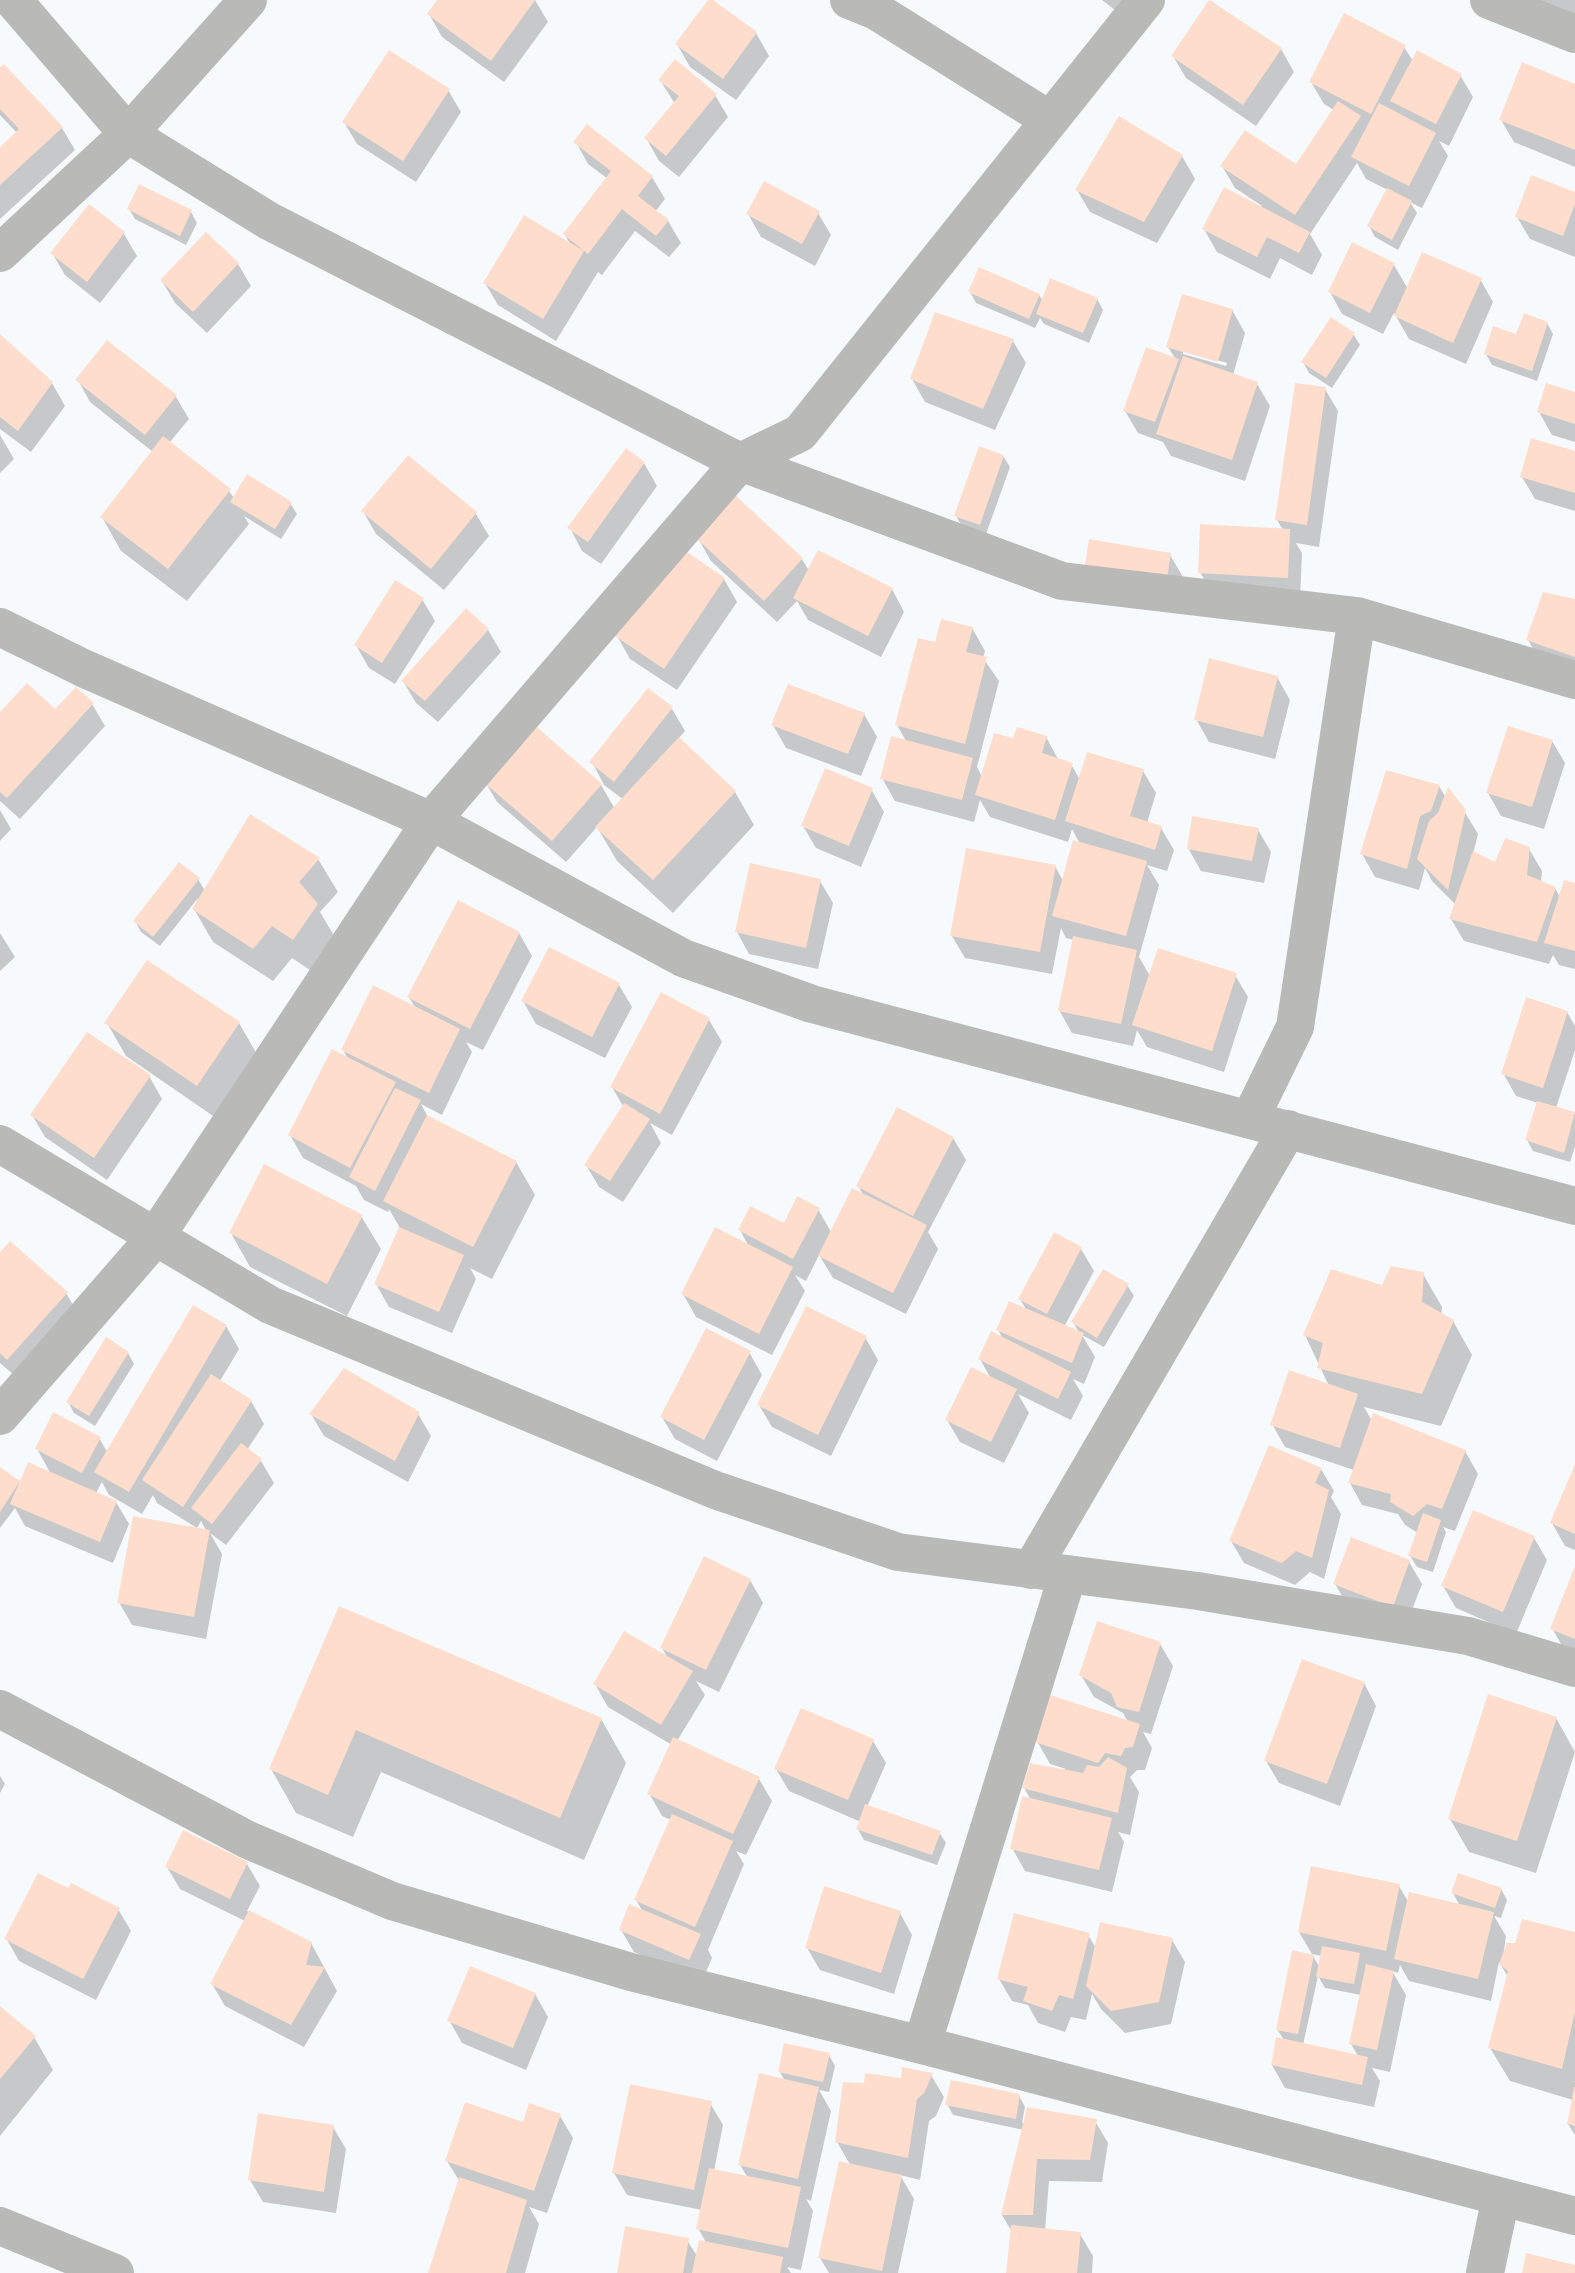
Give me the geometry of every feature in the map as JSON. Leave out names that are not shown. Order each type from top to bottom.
[{"type":"street","points":[[13,0],[128,135],[269,221],[740,462],[1062,581],[1357,616],[1575,681]]},
{"type":"street","points":[[0,253],[128,135],[248,0]]},
{"type":"street","points":[[849,0],[876,11],[1050,120]]},
{"type":"street","points":[[0,1416],[155,1239],[431,821],[740,462],[800,433],[1146,0]]},
{"type":"street","points":[[1489,0],[1575,34]]},
{"type":"street","points":[[1250,1119],[1295,1027],[1357,616]]},
{"type":"street","points":[[0,627],[83,668],[431,821],[696,962],[812,1004],[1575,1206]]},
{"type":"street","points":[[1031,1570],[1288,1129]]},
{"type":"street","points":[[0,1144],[270,1306],[715,1490],[898,1552],[1198,1591],[1468,1636],[1575,1668]]},
{"type":"street","points":[[922,2045],[1068,1574]]},
{"type":"street","points":[[0,1709],[248,1840],[392,1901],[631,1972],[922,2045],[1575,2216]]},
{"type":"street","points":[[1485,2273],[1501,2197]]},
{"type":"street","points":[[0,2226],[115,2273]]},
{"type":"building","points":[[437,0],[535,0],[491,61],[427,14]]},
{"type":"building","points":[[708,0],[713,0],[757,32],[723,79],[675,44]]},
{"type":"building","points":[[1209,0],[1282,48],[1243,105],[1171,56]]},
{"type":"building","points":[[1344,13],[1406,45],[1371,114],[1309,82]]},
{"type":"building","points":[[389,50],[450,89],[403,161],[342,122]]},
{"type":"building","points":[[1417,50],[1462,74],[1436,124],[1390,101]]},
{"type":"building","points":[[675,59],[717,94],[666,156],[644,138],[679,96],[658,80]]},
{"type":"building","points":[[1522,62],[1575,84],[1575,150],[1499,120]]},
{"type":"building","points":[[4,64],[63,127],[0,185],[0,147],[19,129],[0,109],[0,67]]},
{"type":"building","points":[[1338,101],[1361,116],[1295,215],[1220,166],[1245,130],[1296,164]]},
{"type":"building","points":[[1379,103],[1436,133],[1409,186],[1351,157]]},
{"type":"building","points":[[1119,116],[1183,155],[1144,222],[1075,190]]},
{"type":"building","points":[[587,124],[653,176],[638,196],[669,220],[656,236],[622,209],[588,254],[563,234],[611,171],[573,142]]},
{"type":"building","points":[[1531,175],[1575,192],[1575,204],[1563,236],[1515,217]]},
{"type":"building","points":[[764,181],[820,211],[802,244],[746,214]]},
{"type":"building","points":[[139,184],[192,210],[180,236],[127,209]]},
{"type":"building","points":[[1224,187],[1310,232],[1299,253],[1267,237],[1257,257],[1202,229]]},
{"type":"building","points":[[1387,188],[1412,201],[1392,240],[1367,226]]},
{"type":"building","points":[[89,204],[125,232],[87,282],[50,253]]},
{"type":"building","points":[[524,215],[584,251],[543,319],[483,283]]},
{"type":"building","points":[[206,232],[239,263],[193,312],[160,280]]},
{"type":"building","points":[[1352,242],[1395,263],[1370,313],[1328,292]]},
{"type":"building","points":[[1422,252],[1482,278],[1453,343],[1394,316]]},
{"type":"building","points":[[979,267],[1040,294],[1029,319],[968,292]]},
{"type":"building","points":[[1050,278],[1098,298],[1083,333],[1036,314]]},
{"type":"building","points":[[1182,294],[1233,309],[1218,362],[1166,347]]},
{"type":"building","points":[[935,312],[1014,339],[983,409],[910,379]]},
{"type":"building","points":[[1524,313],[1548,322],[1532,371],[1484,354],[1493,326],[1516,334]]},
{"type":"building","points":[[1331,317],[1355,333],[1326,378],[1301,362]]},
{"type":"building","points":[[0,334],[53,382],[18,431],[0,417]]},
{"type":"building","points":[[107,340],[177,395],[145,435],[75,380]]},
{"type":"building","points":[[1146,347],[1179,359],[1155,422],[1123,411]]},
{"type":"building","points":[[1183,356],[1258,382],[1232,460],[1156,434]]},
{"type":"building","points":[[1295,383],[1326,387],[1307,525],[1275,520]]},
{"type":"building","points":[[1546,383],[1575,392],[1575,424],[1537,412]]},
{"type":"building","points":[[163,436],[231,489],[168,569],[100,517]]},
{"type":"building","points":[[1531,438],[1575,451],[1575,493],[1520,477]]},
{"type":"building","points":[[979,446],[1004,455],[980,525],[954,516]]},
{"type":"building","points":[[626,448],[645,462],[588,542],[567,528]]},
{"type":"building","points":[[408,455],[477,512],[431,569],[361,511]]},
{"type":"building","points":[[247,474],[292,502],[275,529],[230,502]]},
{"type":"building","points":[[735,495],[803,558],[764,601],[696,538]]},
{"type":"building","points":[[1200,524],[1290,529],[1288,578],[1198,573]]},
{"type":"building","points":[[1089,539],[1171,553],[1166,585],[1084,571]]},
{"type":"building","points":[[677,545],[725,578],[664,669],[615,636]]},
{"type":"building","points":[[818,550],[893,588],[868,636],[793,598]]},
{"type":"building","points":[[395,580],[424,598],[382,663],[354,645]]},
{"type":"building","points":[[1543,592],[1575,599],[1575,657],[1526,640]]},
{"type":"building","points":[[466,608],[489,629],[425,701],[401,681]]},
{"type":"building","points":[[941,619],[973,627],[966,652],[987,657],[965,744],[895,725],[918,638],[935,642]]},
{"type":"building","points":[[1209,658],[1278,676],[1263,737],[1194,720]]},
{"type":"building","points":[[27,683],[55,709],[76,687],[94,703],[7,798],[0,792],[0,712]]},
{"type":"building","points":[[788,684],[865,713],[848,754],[771,725]]},
{"type":"building","points":[[648,688],[673,707],[614,782],[589,762]]},
{"type":"building","points":[[531,722],[602,784],[552,841],[481,780]]},
{"type":"building","points":[[1508,726],[1553,740],[1532,807],[1486,793]]},
{"type":"building","points":[[1017,727],[1047,736],[1042,753],[1073,763],[1055,820],[975,795],[994,733],[1013,738]]},
{"type":"building","points":[[891,736],[973,758],[962,800],[880,779]]},
{"type":"building","points":[[679,737],[736,791],[653,880],[595,827]]},
{"type":"building","points":[[1087,752],[1144,769],[1130,816],[1162,826],[1155,850],[1065,821]]},
{"type":"building","points":[[825,768],[873,788],[849,846],[801,826]]},
{"type":"building","points":[[1386,770],[1440,785],[1431,811],[1420,816],[1407,869],[1360,854]]},
{"type":"building","points":[[1448,787],[1466,810],[1448,890],[1417,859],[1429,821],[1438,813]]},
{"type":"building","points":[[250,814],[320,858],[299,882],[318,904],[293,940],[272,926],[253,949],[192,909]]},
{"type":"building","points":[[1192,816],[1259,828],[1252,861],[1187,849]]},
{"type":"building","points":[[1505,838],[1530,847],[1527,875],[1556,887],[1537,942],[1449,919],[1473,851],[1495,862]]},
{"type":"building","points":[[1073,840],[1147,861],[1126,936],[1052,916]]},
{"type":"building","points":[[966,848],[1056,865],[1040,952],[950,936]]},
{"type":"building","points":[[179,862],[200,878],[153,937],[133,921]]},
{"type":"building","points":[[750,863],[821,879],[806,948],[735,932]]},
{"type":"building","points":[[1564,880],[1575,883],[1575,951],[1544,943]]},
{"type":"building","points":[[458,900],[520,932],[470,1029],[407,997]]},
{"type":"building","points":[[1073,936],[1137,950],[1121,1024],[1058,1011]]},
{"type":"building","points":[[549,947],[620,983],[592,1037],[521,1001]]},
{"type":"building","points":[[1158,948],[1237,973],[1212,1051],[1132,1025]]},
{"type":"building","points":[[147,960],[240,1022],[197,1086],[104,1023]]},
{"type":"building","points":[[373,985],[460,1029],[429,1093],[341,1050]]},
{"type":"building","points":[[661,992],[710,1018],[660,1114],[610,1087]]},
{"type":"building","points":[[1526,997],[1568,1011],[1543,1088],[1501,1074]]},
{"type":"building","points":[[87,1032],[151,1075],[94,1158],[30,1115]]},
{"type":"building","points":[[332,1049],[396,1082],[350,1168],[288,1135]]},
{"type":"building","points":[[395,1088],[421,1100],[375,1191],[349,1177]]},
{"type":"building","points":[[1537,1101],[1575,1112],[1564,1153],[1525,1140]]},
{"type":"building","points":[[624,1103],[650,1119],[610,1181],[584,1165]]},
{"type":"building","points":[[897,1107],[954,1137],[913,1216],[856,1186]]},
{"type":"building","points":[[427,1115],[517,1161],[473,1247],[383,1201]]},
{"type":"building","points":[[264,1164],[363,1215],[327,1284],[229,1233]]},
{"type":"building","points":[[852,1188],[927,1225],[893,1293],[818,1256]]},
{"type":"building","points":[[797,1196],[820,1208],[793,1259],[738,1230],[750,1206],[784,1223]]},
{"type":"building","points":[[399,1227],[464,1255],[439,1312],[374,1284]]},
{"type":"building","points":[[715,1227],[793,1267],[759,1334],[681,1294]]},
{"type":"building","points":[[1054,1232],[1082,1247],[1047,1314],[1018,1299]]},
{"type":"building","points":[[10,1241],[68,1292],[7,1360],[0,1353],[0,1252]]},
{"type":"building","points":[[1391,1266],[1424,1272],[1422,1302],[1454,1320],[1422,1394],[1317,1368],[1323,1343],[1303,1335],[1331,1269],[1382,1285]]},
{"type":"building","points":[[1103,1269],[1129,1284],[1097,1338],[1071,1322]]},
{"type":"building","points":[[1009,1301],[1084,1333],[1072,1363],[996,1330]]},
{"type":"building","points":[[193,1305],[227,1325],[129,1492],[94,1472]]},
{"type":"building","points":[[806,1306],[867,1336],[818,1435],[757,1405]]},
{"type":"building","points":[[706,1328],[751,1351],[704,1440],[660,1417]]},
{"type":"building","points":[[991,1331],[1071,1372],[1058,1399],[978,1359]]},
{"type":"building","points":[[106,1337],[129,1352],[89,1416],[66,1402]]},
{"type":"building","points":[[971,1367],[1017,1389],[991,1442],[945,1420]]},
{"type":"building","points":[[344,1368],[420,1412],[395,1461],[309,1414]]},
{"type":"building","points":[[1289,1370],[1358,1394],[1340,1448],[1270,1425]]},
{"type":"building","points":[[211,1374],[252,1400],[183,1507],[142,1480]]},
{"type":"building","points":[[53,1412],[101,1437],[82,1473],[35,1449]]},
{"type":"building","points":[[1373,1413],[1466,1450],[1442,1509],[1427,1504],[1413,1516],[1390,1502],[1391,1494],[1348,1483]]},
{"type":"building","points":[[241,1443],[262,1459],[212,1524],[191,1508]]},
{"type":"building","points":[[1269,1445],[1322,1468],[1315,1483],[1329,1490],[1312,1558],[1296,1551],[1282,1563],[1229,1541]]},
{"type":"building","points":[[28,1462],[117,1501],[100,1542],[10,1504]]},
{"type":"building","points":[[1575,1464],[1575,1534],[1550,1523]]},
{"type":"building","points":[[0,1467],[20,1481],[0,1512]]},
{"type":"building","points":[[1473,1510],[1535,1536],[1503,1612],[1441,1586]]},
{"type":"building","points":[[1423,1513],[1441,1520],[1427,1562],[1408,1556]]},
{"type":"building","points":[[133,1516],[210,1530],[194,1617],[117,1603]]},
{"type":"building","points":[[1351,1537],[1410,1560],[1393,1607],[1333,1584]]},
{"type":"building","points":[[704,1556],[751,1579],[706,1670],[660,1648]]},
{"type":"building","points":[[1575,1566],[1575,1639],[1550,1629]]},
{"type":"building","points":[[339,1606],[602,1718],[560,1818],[356,1730],[328,1795],[269,1769]]},
{"type":"building","points":[[1097,1621],[1161,1642],[1139,1712],[1117,1707],[1111,1693],[1079,1675]]},
{"type":"building","points":[[624,1631],[693,1671],[661,1725],[593,1684]]},
{"type":"building","points":[[1302,1659],[1365,1682],[1327,1784],[1264,1761]]},
{"type":"building","points":[[1488,1694],[1557,1717],[1517,1841],[1448,1819]]},
{"type":"building","points":[[1050,1695],[1140,1724],[1133,1747],[1125,1748],[1121,1756],[1105,1753],[1098,1763],[1035,1742]]},
{"type":"building","points":[[801,1708],[874,1739],[848,1800],[774,1769]]},
{"type":"building","points":[[673,1737],[760,1777],[733,1834],[647,1794]]},
{"type":"building","points":[[1108,1757],[1127,1768],[1118,1813],[1022,1788],[1030,1763],[1083,1773],[1087,1765],[1099,1767]]},
{"type":"building","points":[[1022,1796],[1112,1818],[1099,1870],[1010,1849]]},
{"type":"building","points":[[865,1804],[941,1831],[932,1855],[856,1829]]},
{"type":"building","points":[[672,1814],[733,1841],[695,1927],[634,1900]]},
{"type":"building","points":[[183,1830],[248,1862],[230,1899],[165,1867]]},
{"type":"building","points":[[1311,1866],[1400,1884],[1386,1951],[1298,1932]]},
{"type":"building","points":[[38,1873],[68,1888],[71,1883],[120,1908],[83,1979],[4,1939]]},
{"type":"building","points":[[1458,1873],[1502,1888],[1495,1908],[1451,1893]]},
{"type":"building","points":[[824,1886],[901,1911],[881,1973],[805,1948]]},
{"type":"building","points":[[1409,1892],[1494,1912],[1478,1979],[1394,1959]]},
{"type":"building","points":[[629,1904],[701,1934],[689,1960],[619,1930]]},
{"type":"building","points":[[249,1910],[312,1942],[306,1965],[325,1967],[291,2025],[210,1984]]},
{"type":"building","points":[[1014,1913],[1090,1933],[1073,1999],[1059,1995],[1052,2011],[1023,2001],[1028,1987],[997,1979]]},
{"type":"building","points":[[1522,1919],[1575,1932],[1575,2012],[1562,2069],[1488,2048],[1508,1971],[1499,1964],[1507,1943],[1515,1943]]},
{"type":"building","points":[[1100,1922],[1173,1938],[1159,2002],[1111,2011],[1086,1986]]},
{"type":"building","points":[[1322,1946],[1360,1953],[1354,1984],[1316,1977]]},
{"type":"building","points":[[1292,1950],[1314,1955],[1298,2034],[1276,2030]]},
{"type":"building","points":[[1366,1964],[1394,1971],[1377,2050],[1349,2044]]},
{"type":"building","points":[[470,1966],[536,1993],[513,2048],[447,2021]]},
{"type":"building","points":[[0,2006],[36,2036],[0,2079]]},
{"type":"building","points":[[1276,2037],[1368,2057],[1362,2085],[1271,2065]]},
{"type":"building","points":[[784,2043],[830,2053],[823,2082],[778,2072]]},
{"type":"building","points":[[902,2067],[933,2073],[924,2093],[917,2099],[908,2158],[835,2142],[843,2082],[864,2083],[865,2073],[901,2078]]},
{"type":"building","points":[[759,2073],[819,2087],[798,2179],[738,2165]]},
{"type":"building","points":[[951,2080],[1020,2094],[1016,2119],[945,2105]]},
{"type":"building","points":[[630,2084],[712,2101],[694,2190],[612,2173]]},
{"type":"building","points":[[1575,2087],[1575,2126],[1567,2124]]},
{"type":"building","points":[[465,2102],[523,2122],[529,2103],[561,2114],[534,2191],[445,2161]]},
{"type":"building","points":[[1027,2107],[1097,2119],[1090,2160],[1037,2159],[1033,2215],[1001,2215]]},
{"type":"building","points":[[258,2113],[334,2125],[324,2192],[248,2180]]},
{"type":"building","points":[[839,2161],[902,2175],[882,2271],[818,2258]]},
{"type":"building","points":[[709,2168],[801,2187],[788,2248],[696,2229]]},
{"type":"building","points":[[459,2177],[527,2200],[506,2273],[428,2273]]},
{"type":"building","points":[[1011,2225],[1081,2232],[1077,2273],[1006,2273]]},
{"type":"building","points":[[625,2226],[689,2238],[683,2273],[617,2273]]},
{"type":"building","points":[[699,2240],[783,2257],[780,2273],[692,2273]]},
{"type":"building","points":[[1526,2253],[1575,2265],[1575,2273],[1522,2273]]}]
